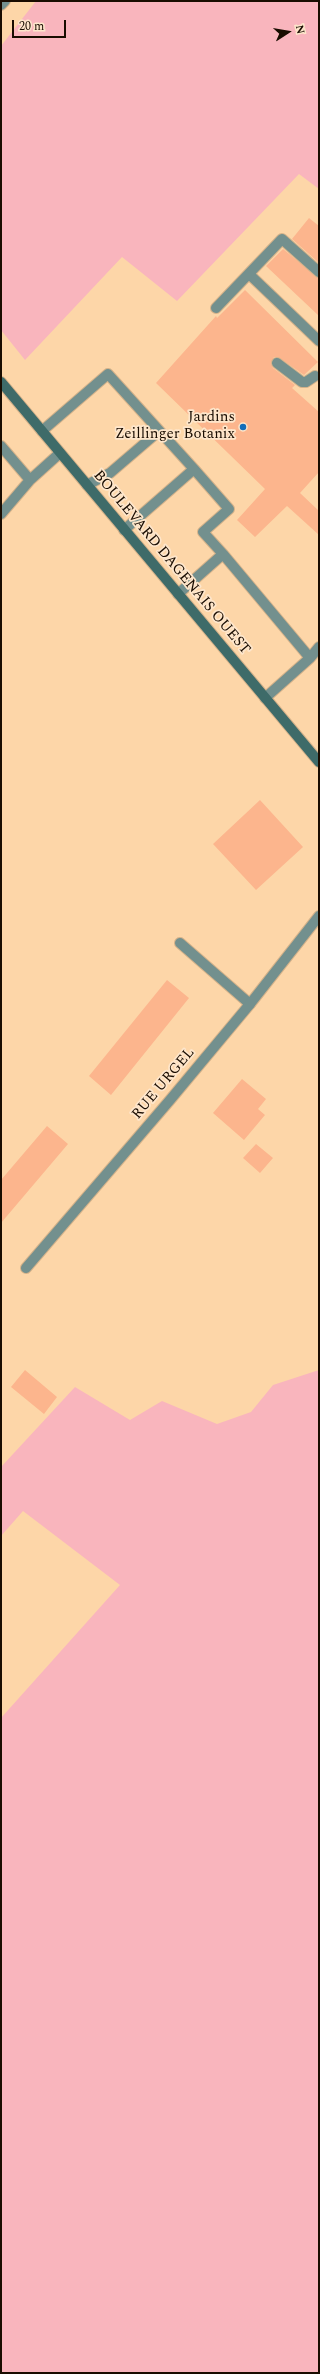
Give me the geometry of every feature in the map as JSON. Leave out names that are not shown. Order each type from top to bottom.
[{"type":"main road","name":"BOULEVARD DAGENAIS OUEST","points":[[1,382],[319,762]]},
{"type":"street","points":[[1,5],[5,1]]},
{"type":"street","points":[[216,308],[282,239],[319,272]]},
{"type":"street","points":[[249,274],[319,341]]},
{"type":"street","points":[[277,363],[296,379],[302,382],[306,382],[318,375]]},
{"type":"street","points":[[42,431],[108,374],[229,509],[204,532],[310,658]]},
{"type":"street","points":[[86,485],[110,472],[159,431]]},
{"type":"street","points":[[1,446],[30,480]]},
{"type":"street","points":[[1,514],[30,480],[60,453]]},
{"type":"street","points":[[124,530],[194,469]]},
{"type":"street","points":[[178,594],[223,554]]},
{"type":"street","points":[[265,698],[310,658],[319,647]]},
{"type":"street","name":"RUE URGEL","points":[[26,1268],[250,1004],[319,916]]},
{"type":"street","points":[[180,943],[250,1004]]},
{"type":"shaded area","points":[[36,1],[319,1],[319,189],[299,174],[177,301],[122,257],[25,360],[1,330],[1,46]]},
{"type":"shaded area","points":[[319,1370],[319,2373],[1,2373],[1,1718],[120,1585],[23,1511],[1,1536],[1,1467],[75,1387],[130,1420],[162,1401],[217,1424],[251,1412],[273,1385]]},
{"type":"building","points":[[309,218],[319,226],[319,263],[292,239]]},
{"type":"building","points":[[283,249],[319,278],[319,316],[266,266]]},
{"type":"building","points":[[245,290],[318,362],[304,375],[278,357],[274,357],[271,363],[273,368],[295,385],[292,388],[319,412],[319,472],[300,493],[319,511],[319,535],[287,506],[255,537],[237,520],[265,489],[156,383],[216,316],[217,318]]},
{"type":"building","points":[[260,800],[303,847],[256,890],[213,844]]},
{"type":"building","points":[[167,980],[189,998],[111,1095],[89,1076]]},
{"type":"building","points":[[242,1079],[266,1099],[258,1109],[265,1115],[244,1140],[213,1113]]},
{"type":"building","points":[[47,1126],[68,1144],[1,1223],[1,1180]]},
{"type":"building","points":[[256,1144],[273,1158],[260,1173],[243,1158]]},
{"type":"building","points":[[25,1370],[57,1397],[44,1414],[11,1387]]},
{"type":"place","name":"Jardins Zeillinger Botanix","points":[[243,427]]}]
